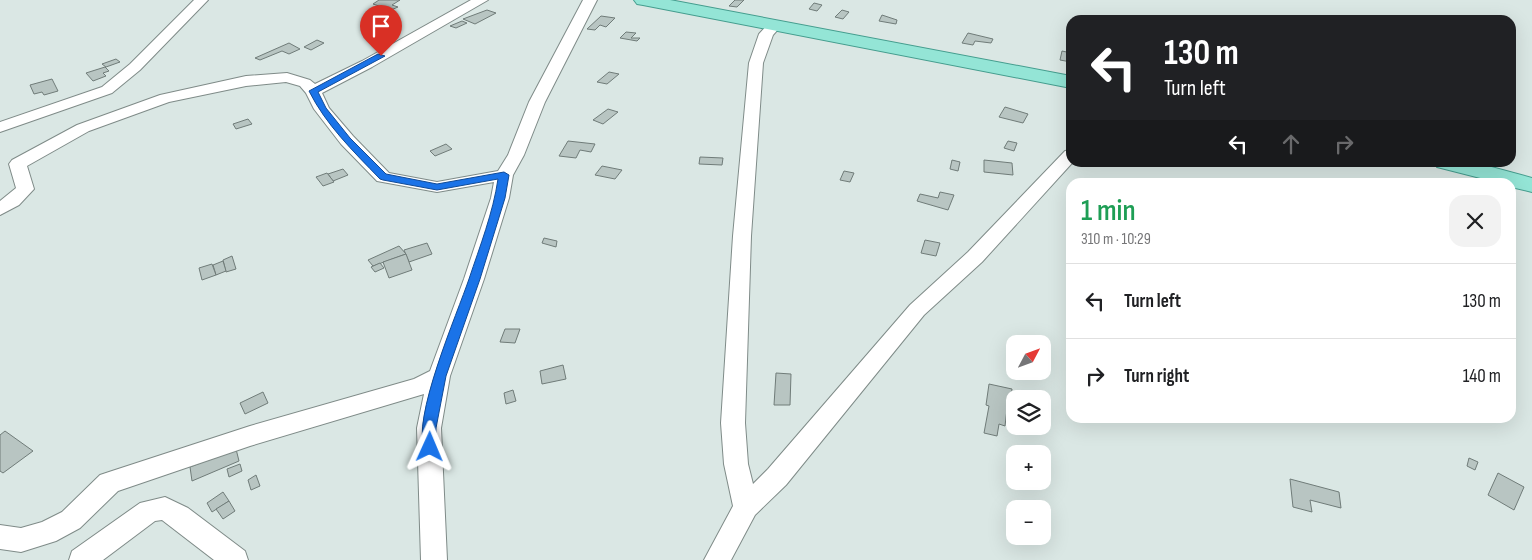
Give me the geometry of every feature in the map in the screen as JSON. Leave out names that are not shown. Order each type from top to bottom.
[{"type":"main road","points":[[643,0],[1066,81]]},
{"type":"main road","points":[[1464,167],[1506,178]]},
{"type":"main road","points":[[1516,181],[1532,185]]},
{"type":"street","points":[[0,127],[107,90],[136,67],[201,0]]},
{"type":"street","points":[[313,91],[367,64],[481,0]]},
{"type":"street","points":[[434,560],[429,428],[440,376],[500,198],[504,175],[516,155],[537,102],[590,0]]},
{"type":"street","points":[[746,507],[736,464],[733,424],[742,236],[756,63],[766,34],[774,26]]},
{"type":"street","points":[[0,209],[13,201],[25,189],[18,164],[84,128],[164,98],[246,81],[288,77],[305,83],[313,91],[322,109],[347,140],[383,177],[437,187],[504,175]]},
{"type":"street","points":[[84,128],[107,90]]},
{"type":"street","points":[[717,560],[746,507],[777,476],[917,310],[975,257],[1066,160]]},
{"type":"street","points":[[0,537],[21,540],[47,533],[72,520],[109,483],[250,436],[421,386],[440,376]]},
{"type":"street","points":[[82,560],[149,511],[165,508],[179,516],[235,560]]},
{"type":"building","points":[[379,0],[400,0],[392,5],[398,7],[391,10],[373,4]]},
{"type":"building","points":[[735,0],[744,0],[737,7],[729,6]]},
{"type":"building","points":[[814,3],[822,5],[817,11],[809,9]]},
{"type":"building","points":[[487,10],[496,13],[475,24],[463,19]]},
{"type":"building","points":[[842,10],[849,12],[843,19],[835,17]]},
{"type":"building","points":[[882,15],[897,20],[896,24],[879,21]]},
{"type":"building","points":[[601,16],[615,18],[606,27],[600,25],[595,30],[587,29]]},
{"type":"building","points":[[462,21],[467,23],[456,28],[450,26]]},
{"type":"building","points":[[626,32],[636,33],[631,38],[640,38],[637,41],[620,38]]},
{"type":"building","points":[[968,33],[993,39],[991,43],[975,41],[973,45],[962,43]]},
{"type":"building","points":[[317,40],[324,43],[311,50],[304,47]]},
{"type":"building","points":[[289,43],[300,49],[289,54],[282,51],[260,60],[255,58]]},
{"type":"building","points":[[1062,51],[1066,52],[1066,61],[1060,60]]},
{"type":"building","points":[[116,59],[120,62],[106,67],[102,64]]},
{"type":"building","points":[[105,67],[109,71],[103,73],[106,76],[93,81],[86,73]]},
{"type":"building","points":[[609,72],[619,74],[607,84],[597,82]]},
{"type":"building","points":[[52,79],[58,91],[44,95],[42,92],[34,94],[30,85]]},
{"type":"building","points":[[1005,107],[1028,114],[1023,123],[999,117]]},
{"type":"building","points":[[608,109],[618,112],[603,124],[593,120]]},
{"type":"building","points":[[248,119],[252,124],[236,129],[233,124]]},
{"type":"building","points":[[568,141],[595,144],[591,152],[580,150],[576,158],[559,156]]},
{"type":"building","points":[[1008,141],[1017,143],[1014,151],[1004,148]]},
{"type":"building","points":[[446,144],[452,149],[435,156],[430,151]]},
{"type":"building","points":[[700,157],[723,158],[722,165],[699,164]]},
{"type":"building","points":[[952,160],[960,162],[958,171],[950,169]]},
{"type":"building","points":[[984,160],[1012,163],[1013,175],[984,172]]},
{"type":"building","points":[[602,166],[622,170],[615,179],[595,175]]},
{"type":"building","points":[[343,169],[348,175],[333,181],[328,174]]},
{"type":"building","points":[[844,171],[854,173],[850,182],[840,180]]},
{"type":"building","points":[[327,173],[334,182],[323,186],[316,177]]},
{"type":"building","points":[[940,192],[954,195],[948,210],[917,201],[920,194],[938,198]]},
{"type":"building","points":[[544,238],[557,241],[556,247],[542,243]]},
{"type":"building","points":[[925,240],[940,243],[936,256],[921,253]]},
{"type":"building","points":[[427,243],[432,254],[409,262],[404,250]]},
{"type":"building","points":[[399,246],[406,254],[373,266],[368,260]]},
{"type":"building","points":[[406,254],[412,270],[389,278],[383,262]]},
{"type":"building","points":[[232,256],[236,269],[226,272],[223,260]]},
{"type":"building","points":[[223,261],[226,271],[216,275],[213,265]]},
{"type":"building","points":[[380,263],[384,268],[375,272],[371,267]]},
{"type":"building","points":[[212,264],[216,275],[202,280],[199,268]]},
{"type":"building","points":[[505,329],[520,329],[515,343],[500,342]]},
{"type":"building","points":[[563,365],[566,379],[542,384],[540,371]]},
{"type":"building","points":[[776,373],[791,374],[790,405],[774,405]]},
{"type":"building","points":[[989,384],[1012,389],[1006,390],[1005,426],[999,424],[997,436],[984,433],[989,406],[986,405]]},
{"type":"building","points":[[513,390],[516,401],[506,404],[504,393]]},
{"type":"building","points":[[263,392],[268,403],[245,414],[240,403]]},
{"type":"building","points":[[5,431],[33,451],[3,473],[0,471],[0,435]]},
{"type":"building","points":[[236,449],[239,461],[192,481],[190,467]]},
{"type":"building","points":[[1469,458],[1478,462],[1475,470],[1467,466]]},
{"type":"building","points":[[240,464],[242,471],[229,477],[227,469]]},
{"type":"building","points":[[1498,473],[1524,487],[1514,510],[1488,495]]},
{"type":"building","points":[[256,475],[260,486],[251,490],[248,480]]},
{"type":"building","points":[[1290,479],[1339,492],[1341,508],[1310,500],[1312,512],[1293,507]]},
{"type":"building","points":[[223,492],[229,501],[212,512],[207,503]]},
{"type":"building","points":[[229,501],[235,511],[223,519],[216,509]]},
{"type":"route","points":[[381,56],[313,91],[322,109],[347,140],[383,177],[437,187],[504,175],[500,198],[440,376],[429,428],[430,447]]}]
